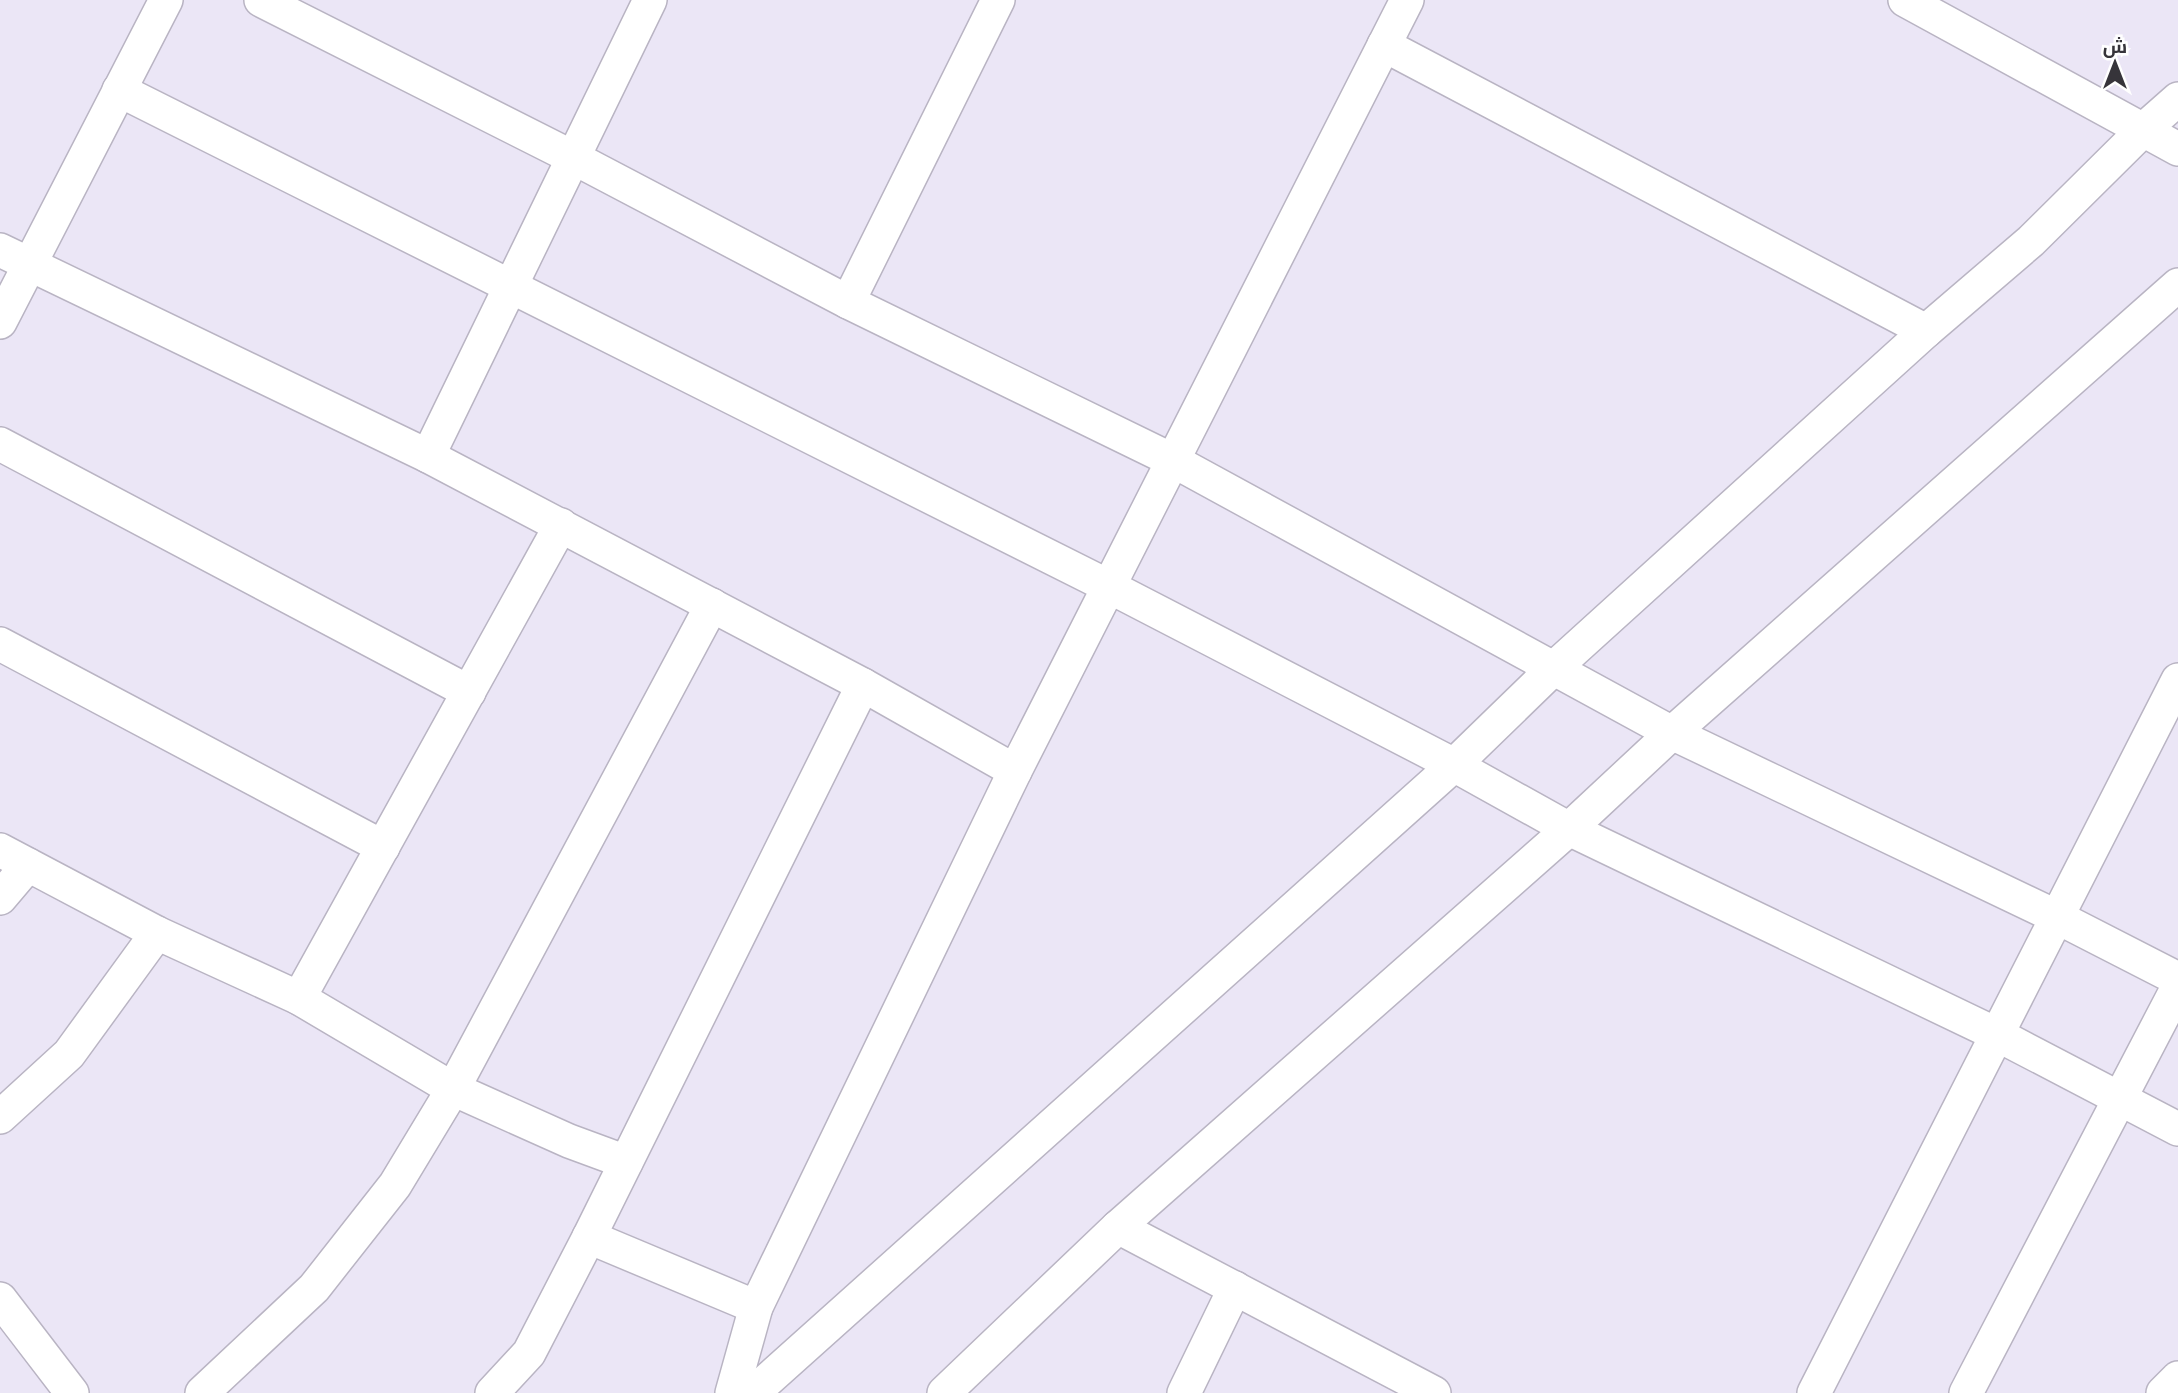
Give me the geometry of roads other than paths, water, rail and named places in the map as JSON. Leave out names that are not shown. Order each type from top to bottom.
[{"type":"street","points":[[0,322],[166,0]]},
{"type":"street","points":[[261,0],[573,158],[848,302],[1172,460],[1672,733],[2057,917],[2178,979]]},
{"type":"street","points":[[428,456],[650,0]]},
{"type":"street","points":[[848,302],[998,0]]},
{"type":"street","points":[[732,1393],[756,1307],[1015,771],[1407,0]]},
{"type":"street","points":[[1905,0],[2178,149]]},
{"type":"street","points":[[1384,45],[1926,331]]},
{"type":"street","points":[[120,90],[1108,586],[1454,765],[1569,829],[1998,1035],[2178,1129]]},
{"type":"street","points":[[753,1393],[1454,765],[1554,668],[1926,331],[2031,242],[2144,129],[2178,99]]},
{"type":"street","points":[[0,250],[428,456],[863,685],[1015,771]]},
{"type":"street","points":[[944,1393],[1118,1227],[2178,285]]},
{"type":"street","points":[[0,444],[469,692]]},
{"type":"street","points":[[299,998],[561,525]]},
{"type":"street","points":[[202,1393],[314,1288],[395,1185],[453,1089],[712,605]]},
{"type":"street","points":[[0,644],[383,847]]},
{"type":"street","points":[[1814,1393],[2178,681]]},
{"type":"street","points":[[492,1393],[528,1353],[589,1237],[863,685]]},
{"type":"street","points":[[0,898],[14,858],[157,933],[299,998],[453,1089],[569,1141],[626,1162]]},
{"type":"street","points":[[0,1117],[69,1054],[157,933]]},
{"type":"street","points":[[1966,1393],[2178,987]]},
{"type":"street","points":[[1118,1227],[1235,1288],[1415,1388]]},
{"type":"street","points":[[589,1237],[756,1307]]},
{"type":"street","points":[[1184,1393],[1235,1288]]},
{"type":"street","points":[[0,1299],[72,1393]]},
{"type":"street","points":[[2163,1393],[2178,1378]]}]
